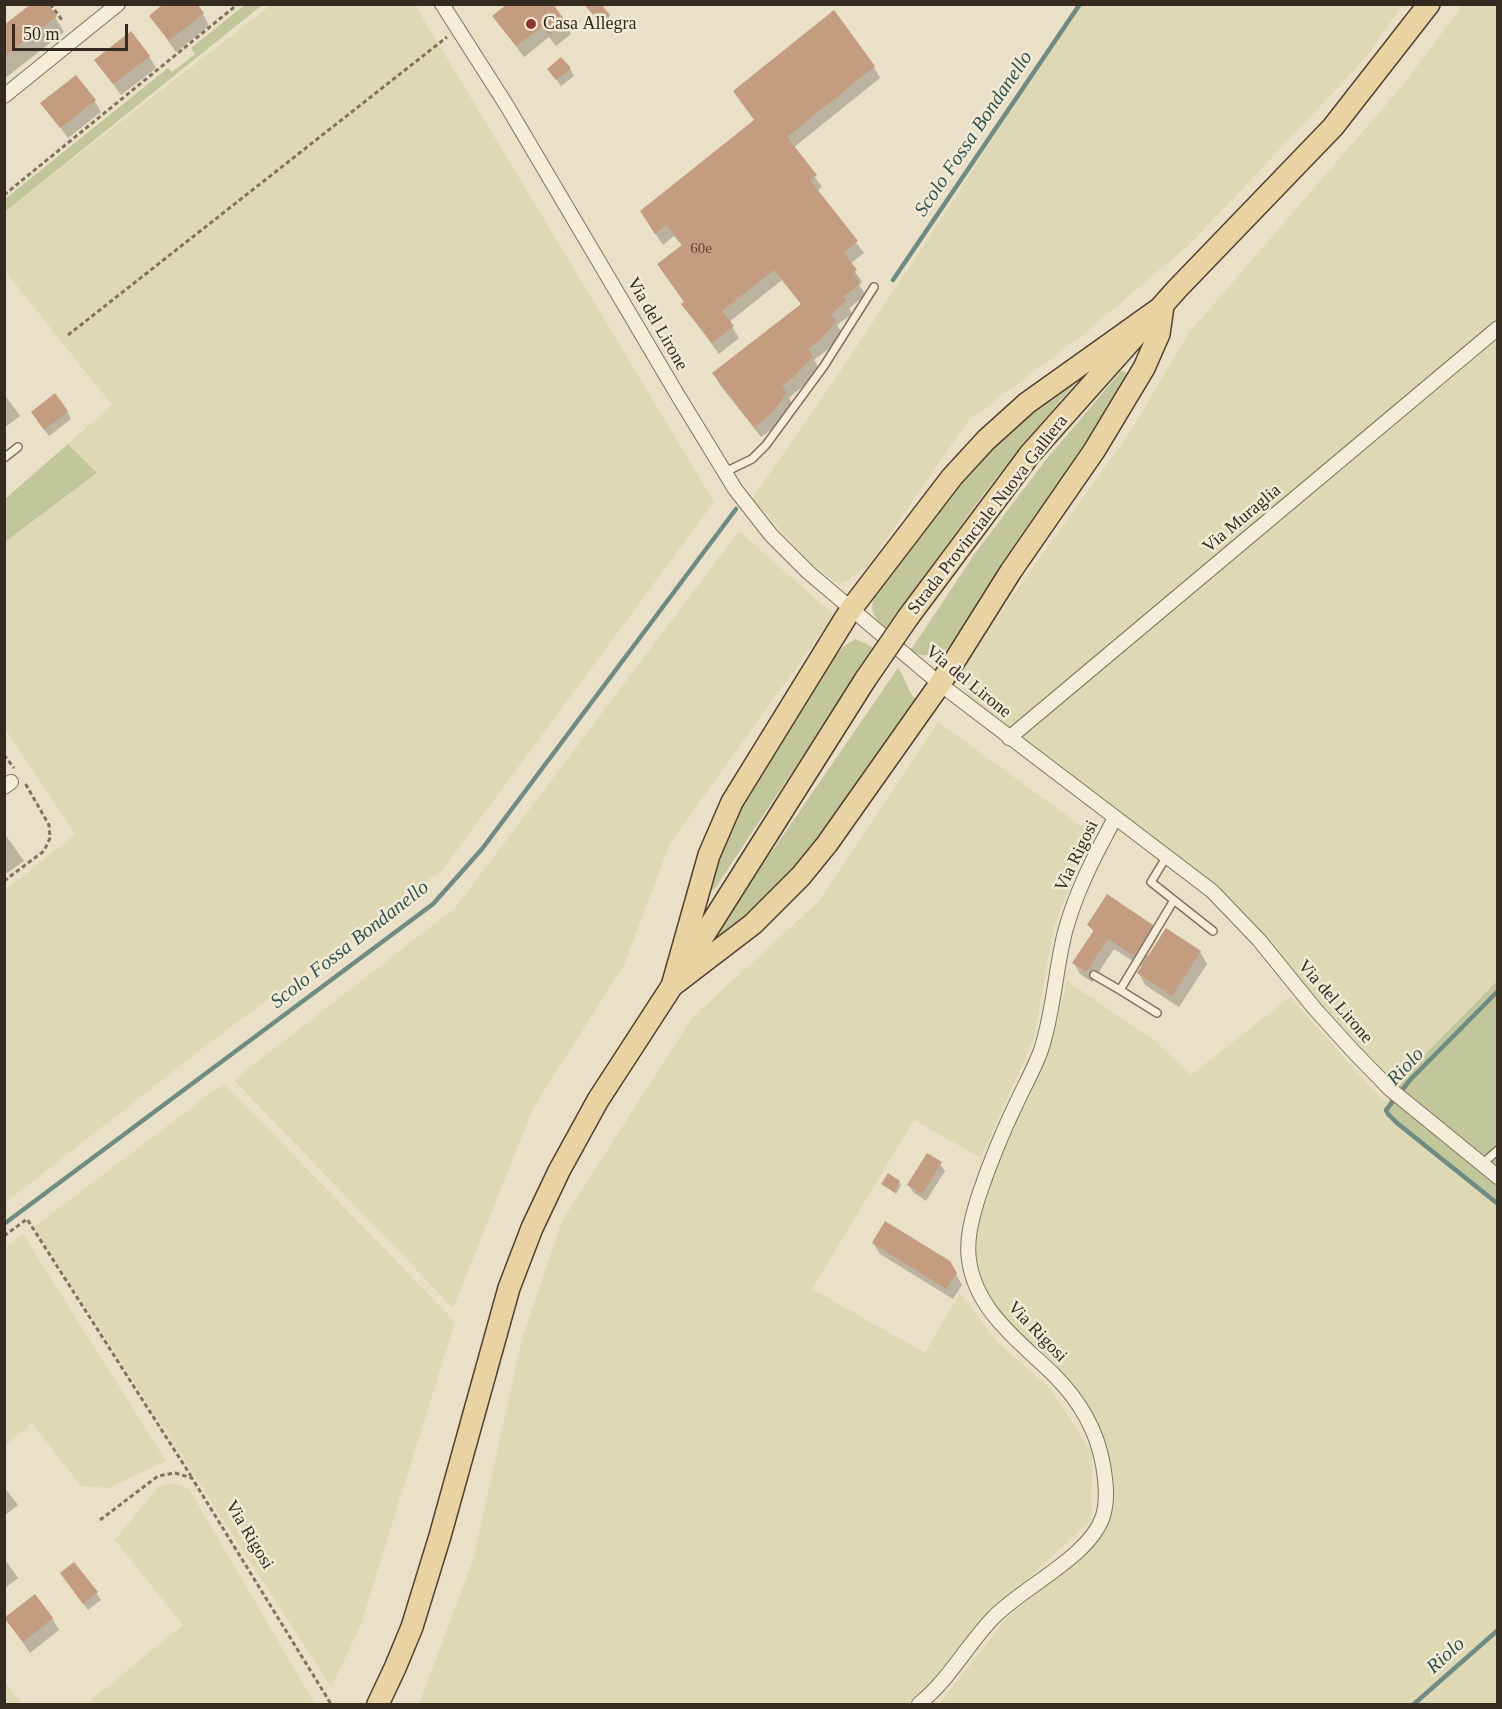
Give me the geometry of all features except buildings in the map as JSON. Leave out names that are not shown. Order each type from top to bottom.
[{"type":"main road","name":"Strada Provinciale Nuova Galliera","points":[[378,1704],[412,1627],[440,1536],[509,1288],[532,1228],[559,1171],[598,1100],[865,680],[909,615],[1030,454],[1177,289],[1333,127],[1429,4]]},
{"type":"main road","points":[[672,986],[709,855],[732,802],[850,609],[952,477],[986,441],[1027,403],[1163,306]]},
{"type":"main road","points":[[672,986],[753,924],[801,876],[827,844],[940,684],[1011,571],[1094,451],[1144,368],[1159,334],[1163,306]]},
{"type":"street","points":[[4,96],[118,4]]},
{"type":"street","name":"Via del Lirone","points":[[442,4],[507,106],[725,472],[751,512],[771,535],[808,572],[940,684],[1212,891],[1237,916],[1353,1051],[1392,1090],[1497,1178]]},
{"type":"street","name":"Via Muraglia","points":[[1009,738],[1497,328]]},
{"type":"street","name":"Via Rigosi","points":[[919,1704],[936,1691],[994,1617],[1088,1541],[1102,1519],[1105,1508],[1106,1485],[1102,1459],[1090,1425],[1072,1395],[1003,1326],[984,1301],[975,1284],[971,1267],[969,1237],[972,1216],[985,1178],[1002,1133],[1040,1052],[1052,1014],[1064,936],[1072,906],[1086,873],[1115,818]]},
{"type":"lane","points":[[725,472],[752,459],[766,445],[824,366],[874,287]]},
{"type":"lane","points":[[4,458],[18,447]]},
{"type":"lane","points":[[1167,856],[1151,882],[1213,931]]},
{"type":"lane","points":[[1120,990],[1174,900]]},
{"type":"lane","points":[[1094,975],[1157,1012]]},
{"type":"lane","points":[[1482,1164],[1497,1150]]},
{"type":"path","points":[[50,4],[62,20]]},
{"type":"path","points":[[4,195],[238,4]]},
{"type":"path","points":[[68,335],[457,28]]},
{"type":"path","points":[[4,755],[14,780],[49,825],[50,838],[44,851],[4,881]]},
{"type":"path","name":"Via Rigosi","points":[[4,1236],[27,1218],[192,1478],[331,1704]]},
{"type":"path","points":[[100,1520],[158,1476],[175,1473],[192,1478]]},
{"type":"shaded area","points":[[271,5],[415,5],[714,502],[443,869],[212,1041],[5,1203],[5,890],[75,834],[5,728],[5,542],[97,473],[68,444],[112,405],[5,271],[5,212]]},
{"type":"shaded area","points":[[1076,5],[1403,5],[1363,61],[1191,243],[1084,334],[968,421],[867,567],[839,585],[812,564],[752,499],[840,372],[955,198]]},
{"type":"shaded area","points":[[1463,5],[1497,5],[1497,981],[1396,1085],[1226,897],[970,701],[959,678],[977,645],[1131,431],[1188,334],[1403,85]]},
{"type":"shaded area","points":[[739,531],[834,615],[670,843],[624,965],[533,1108],[453,1308],[234,1080],[456,907]]},
{"type":"shaded area","points":[[938,722],[1091,833],[1054,926],[1034,1038],[981,1158],[914,1120],[812,1289],[925,1353],[960,1293],[996,1341],[1051,1389],[1092,1453],[1091,1520],[978,1625],[928,1686],[907,1704],[419,1704],[473,1560],[522,1339],[562,1221],[692,1018],[819,901]]},
{"type":"shaded area","points":[[1067,981],[1153,1039],[1191,1075],[1290,997],[1371,1088],[1388,1103],[1386,1115],[1497,1204],[1497,1704],[939,1704],[1006,1619],[1099,1540],[1112,1484],[1095,1419],[989,1299],[976,1266],[974,1229],[980,1205],[1056,1027]]},
{"type":"shaded area","points":[[224,1083],[455,1322],[360,1627],[331,1687],[34,1227]]},
{"type":"shaded area","points":[[23,1234],[166,1461],[109,1488],[81,1486],[32,1423],[5,1446],[5,1248]]},
{"type":"shaded area","points":[[172,1483],[189,1489],[315,1704],[86,1704],[183,1625],[115,1540],[158,1487]]},
{"type":"shaded area","points":[[5,1682],[22,1704],[5,1704]]},
{"type":"green space","points":[[246,4],[262,5],[5,212],[5,199],[168,68],[172,72],[195,54],[191,48]]},
{"type":"green space","points":[[1122,370],[1128,374],[1112,408],[954,643],[934,655],[916,654],[910,651],[976,552],[1045,461]]},
{"type":"green space","points":[[1086,371],[988,488],[885,629],[874,615],[872,606],[877,589],[929,519],[999,434]]},
{"type":"green space","points":[[68,444],[97,473],[5,542],[5,499]]},
{"type":"green space","points":[[856,639],[874,648],[714,890],[707,885],[732,816],[831,662],[844,647]]},
{"type":"green space","points":[[898,668],[916,700],[910,711],[791,877],[753,913],[707,946]]},
{"type":"green space","points":[[1497,981],[1497,1204],[1386,1115],[1391,1089]]},
{"type":"waterway","name":"Scolo Fossa Bondanello","points":[[893,280],[1080,4]]},
{"type":"waterway","name":"Scolo Fossa Bondanello","points":[[4,1224],[433,904],[482,849],[736,509]]},
{"type":"waterway","name":"Riolo","points":[[1498,991],[1410,1080],[1386,1110],[1397,1123],[1498,1204]]},
{"type":"waterway","name":"Riolo","points":[[1414,1704],[1498,1630]]},
{"type":"place","name":"Casa Allegra","points":[[531,24]]}]
